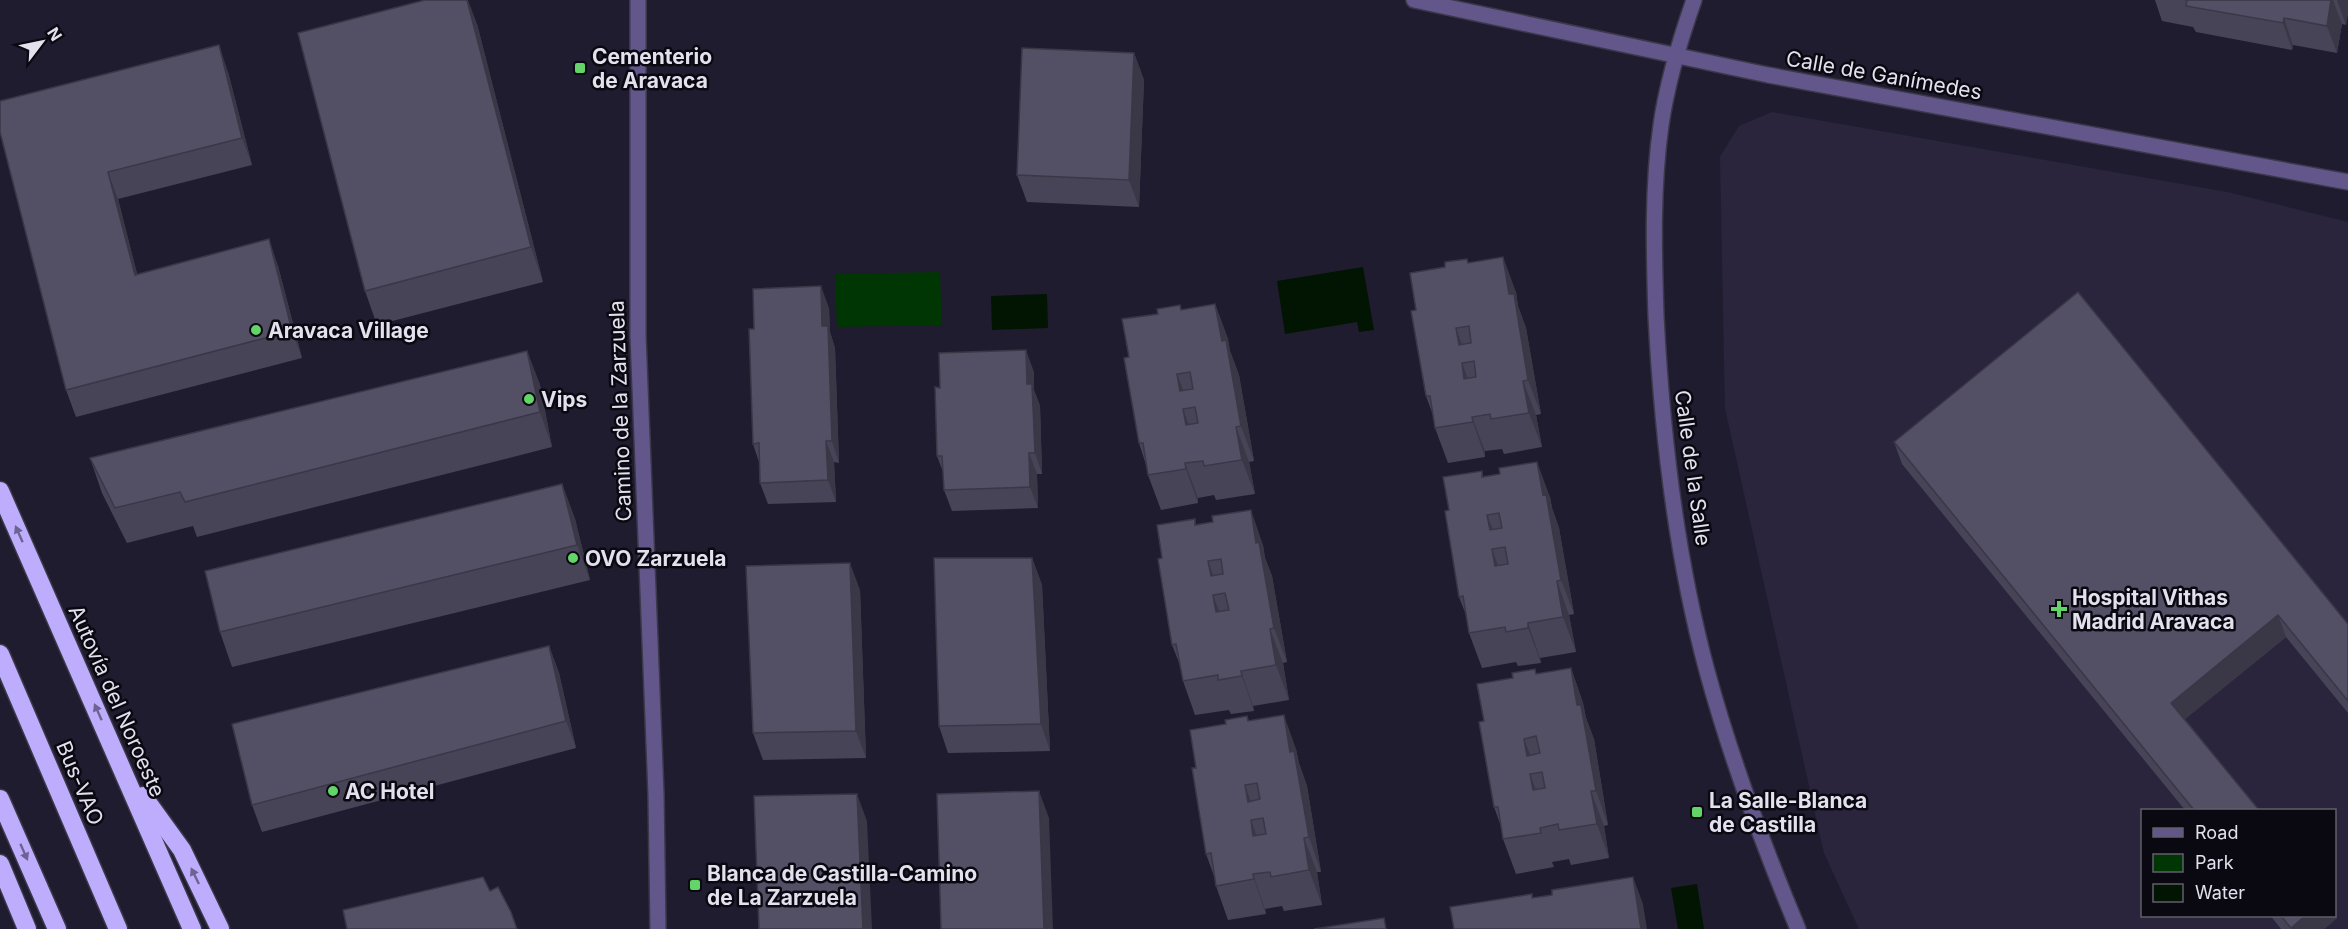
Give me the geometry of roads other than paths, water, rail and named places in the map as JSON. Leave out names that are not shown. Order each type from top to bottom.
[{"type":"highway","name":"Autovía del Noroeste","points":[[0,491],[192,929]]},
{"type":"highway","name":"Bus-VAO","points":[[0,654],[118,929]]},
{"type":"highway","points":[[122,766],[182,850],[220,929]]},
{"type":"highway","points":[[0,799],[57,929]]},
{"type":"highway","points":[[0,864],[27,929]]},
{"type":"street","name":"Camino de la Zarzuela","points":[[638,0],[638,336],[656,794],[658,929]]},
{"type":"street","name":"Calle de Ganímedes","points":[[1414,0],[1677,57],[2348,182]]},
{"type":"street","name":"Calle de la Salle","points":[[1694,0],[1677,57],[1661,125],[1655,191],[1654,265],[1662,401],[1674,500],[1707,670],[1749,801],[1798,929]]},
{"type":"water","points":[[1363,267],[1374,330],[1359,332],[1357,322],[1285,334],[1277,281]]},
{"type":"water","points":[[1047,294],[1048,328],[992,330],[991,296]]},
{"type":"water","points":[[1697,884],[1704,929],[1678,929],[1671,888]]},
{"type":"place","name":"Cementerio de Aravaca","points":[[580,68]]},
{"type":"place","name":"Aravaca Village","points":[[256,330]]},
{"type":"place","name":"Vips","points":[[529,399]]},
{"type":"place","name":"OVO Zarzuela","points":[[573,558]]},
{"type":"place","name":"Hospital Vithas Madrid Aravaca","points":[[2059,609]]},
{"type":"place","name":"AC Hotel","points":[[333,791]]},
{"type":"place","name":"La Salle-Blanca de Castilla","points":[[1697,812]]},
{"type":"place","name":"Blanca de Castilla-Camino de La Zarzuela","points":[[695,885]]}]
